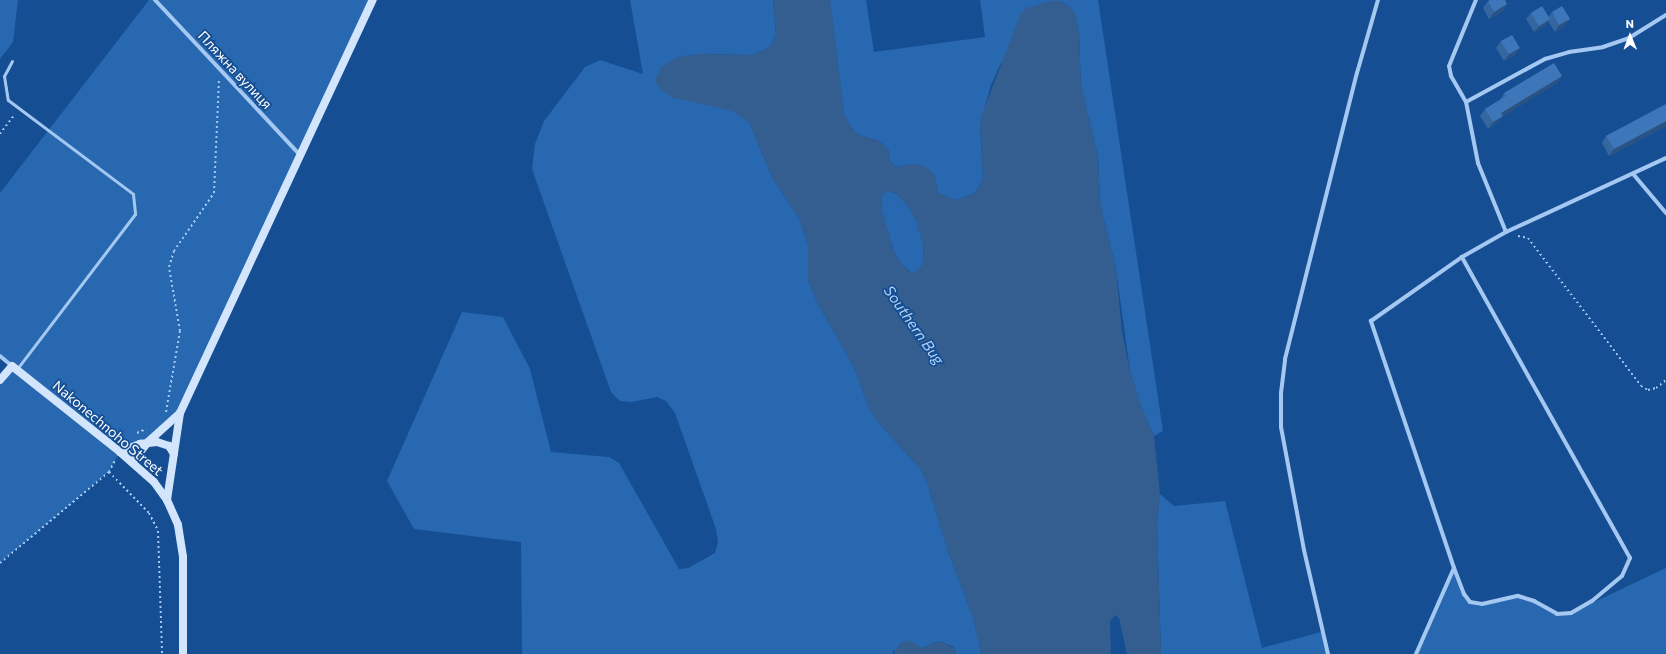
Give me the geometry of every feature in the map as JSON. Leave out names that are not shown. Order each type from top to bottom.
[{"type":"street","name":"Пляжна вулиця","points":[[155,0],[300,155]]},
{"type":"street","points":[[167,500],[180,413],[373,0]]},
{"type":"street","points":[[1328,654],[1320,625],[1294,496],[1282,427],[1281,393],[1287,352],[1357,73],[1378,0]]},
{"type":"street","points":[[1476,0],[1449,66],[1451,76],[1466,102],[1478,164],[1506,232]]},
{"type":"street","points":[[1466,102],[1545,58],[1569,52],[1603,47],[1629,38],[1666,15]]},
{"type":"street","points":[[1462,257],[1630,558],[1622,576],[1592,601],[1571,613],[1557,614],[1534,601],[1518,596],[1482,604],[1470,602],[1464,594],[1371,320],[1462,257],[1506,232],[1634,175],[1666,158]]},
{"type":"street","points":[[1634,175],[1666,213]]},
{"type":"street","name":"Nakonechnoho Street","points":[[0,356],[132,462],[154,482],[167,500],[178,525],[183,557],[183,654]]},
{"type":"street","points":[[0,380],[14,367]]},
{"type":"street","points":[[132,462],[148,442],[180,413]]},
{"type":"street","points":[[120,452],[148,442],[169,446],[174,454]]},
{"type":"street","points":[[1416,654],[1454,568]]},
{"type":"lane","points":[[12,61],[4,76],[8,100],[133,194],[136,214],[14,367]]},
{"type":"path","points":[[164,426],[180,331],[169,267],[174,251],[214,194],[219,69]]},
{"type":"path","points":[[0,134],[19,108]]},
{"type":"path","points":[[1506,232],[1528,238],[1641,386],[1648,390],[1656,388],[1666,380]]},
{"type":"path","points":[[0,563],[109,472],[149,513],[158,531],[162,654]]},
{"type":"shaded area","points":[[0,0],[18,0],[13,42],[0,59]]},
{"type":"shaded area","points":[[149,0],[373,0],[180,413],[148,442],[119,453],[109,472],[0,563],[0,380],[12,366],[0,356],[0,193]]},
{"type":"shaded area","points":[[630,0],[773,0],[776,34],[770,47],[752,55],[699,54],[678,57],[703,103],[733,111],[749,122],[772,177],[800,220],[808,246],[808,280],[818,304],[855,369],[868,406],[877,421],[922,471],[948,551],[974,620],[981,654],[956,654],[954,647],[939,641],[922,648],[893,651],[893,654],[522,654],[521,542],[414,529],[387,481],[462,312],[503,317],[530,369],[551,452],[609,457],[619,463],[679,569],[688,568],[715,553],[718,542],[716,529],[675,413],[666,401],[657,397],[631,402],[620,401],[611,392],[532,169],[535,144],[544,121],[585,67],[600,60],[643,74]]},
{"type":"shaded area","points":[[830,0],[866,0],[874,52],[985,37],[980,0],[1098,0],[1163,431],[1154,436],[1141,407],[1130,371],[1116,269],[1100,203],[1098,156],[1081,86],[1079,33],[1075,14],[1069,6],[1060,1],[1001,63],[991,85],[980,124],[983,179],[975,193],[956,200],[938,193],[934,174],[916,164],[897,167],[890,162],[888,149],[879,141],[857,134],[849,124],[844,113]]},
{"type":"shaded area","points":[[886,191],[896,193],[907,205],[916,220],[923,244],[924,257],[923,265],[916,272],[911,272],[901,264],[894,251],[881,210],[882,196]]},
{"type":"shaded area","points":[[1160,494],[1174,506],[1225,501],[1262,648],[1321,632],[1328,654],[1161,654],[1157,525]]},
{"type":"shaded area","points":[[1454,568],[1464,594],[1471,602],[1482,604],[1518,596],[1534,601],[1557,614],[1571,613],[1666,568],[1666,654],[1416,654]]},
{"type":"water","name":"Southern Bug","points":[[773,0],[830,0],[844,113],[849,124],[857,134],[879,141],[888,149],[890,162],[897,167],[916,164],[926,167],[934,174],[938,193],[956,200],[975,193],[983,179],[980,124],[984,109],[1021,13],[1027,8],[1050,1],[1060,1],[1069,6],[1075,14],[1079,33],[1081,86],[1098,156],[1100,203],[1116,269],[1122,332],[1130,371],[1141,407],[1154,436],[1160,494],[1157,525],[1161,654],[1127,654],[1119,618],[1115,615],[1110,622],[1111,654],[981,654],[974,620],[948,551],[922,471],[877,421],[868,406],[855,369],[818,304],[808,280],[808,246],[800,220],[772,177],[749,122],[733,111],[674,98],[661,90],[655,81],[661,67],[678,57],[699,54],[752,55],[770,47],[776,34]],"holes":[[[886,191],[896,193],[907,205],[916,220],[923,244],[924,257],[922,265],[916,272],[910,272],[901,264],[894,251],[881,210],[882,196]]]},
{"type":"water","points":[[909,640],[922,648],[939,641],[954,648],[956,654],[893,654],[900,643]]},
{"type":"building","points":[[1505,0],[1507,4],[1494,12],[1488,1]]},
{"type":"building","points":[[1542,6],[1550,19],[1539,26],[1531,13]]},
{"type":"building","points":[[1562,6],[1570,19],[1559,25],[1552,12]]},
{"type":"building","points":[[1512,35],[1520,48],[1509,54],[1501,41]]},
{"type":"building","points":[[1554,63],[1562,76],[1501,113],[1503,116],[1493,122],[1485,109],[1506,96],[1504,93]]},
{"type":"building","points":[[1666,104],[1666,121],[1614,149],[1606,136]]}]
